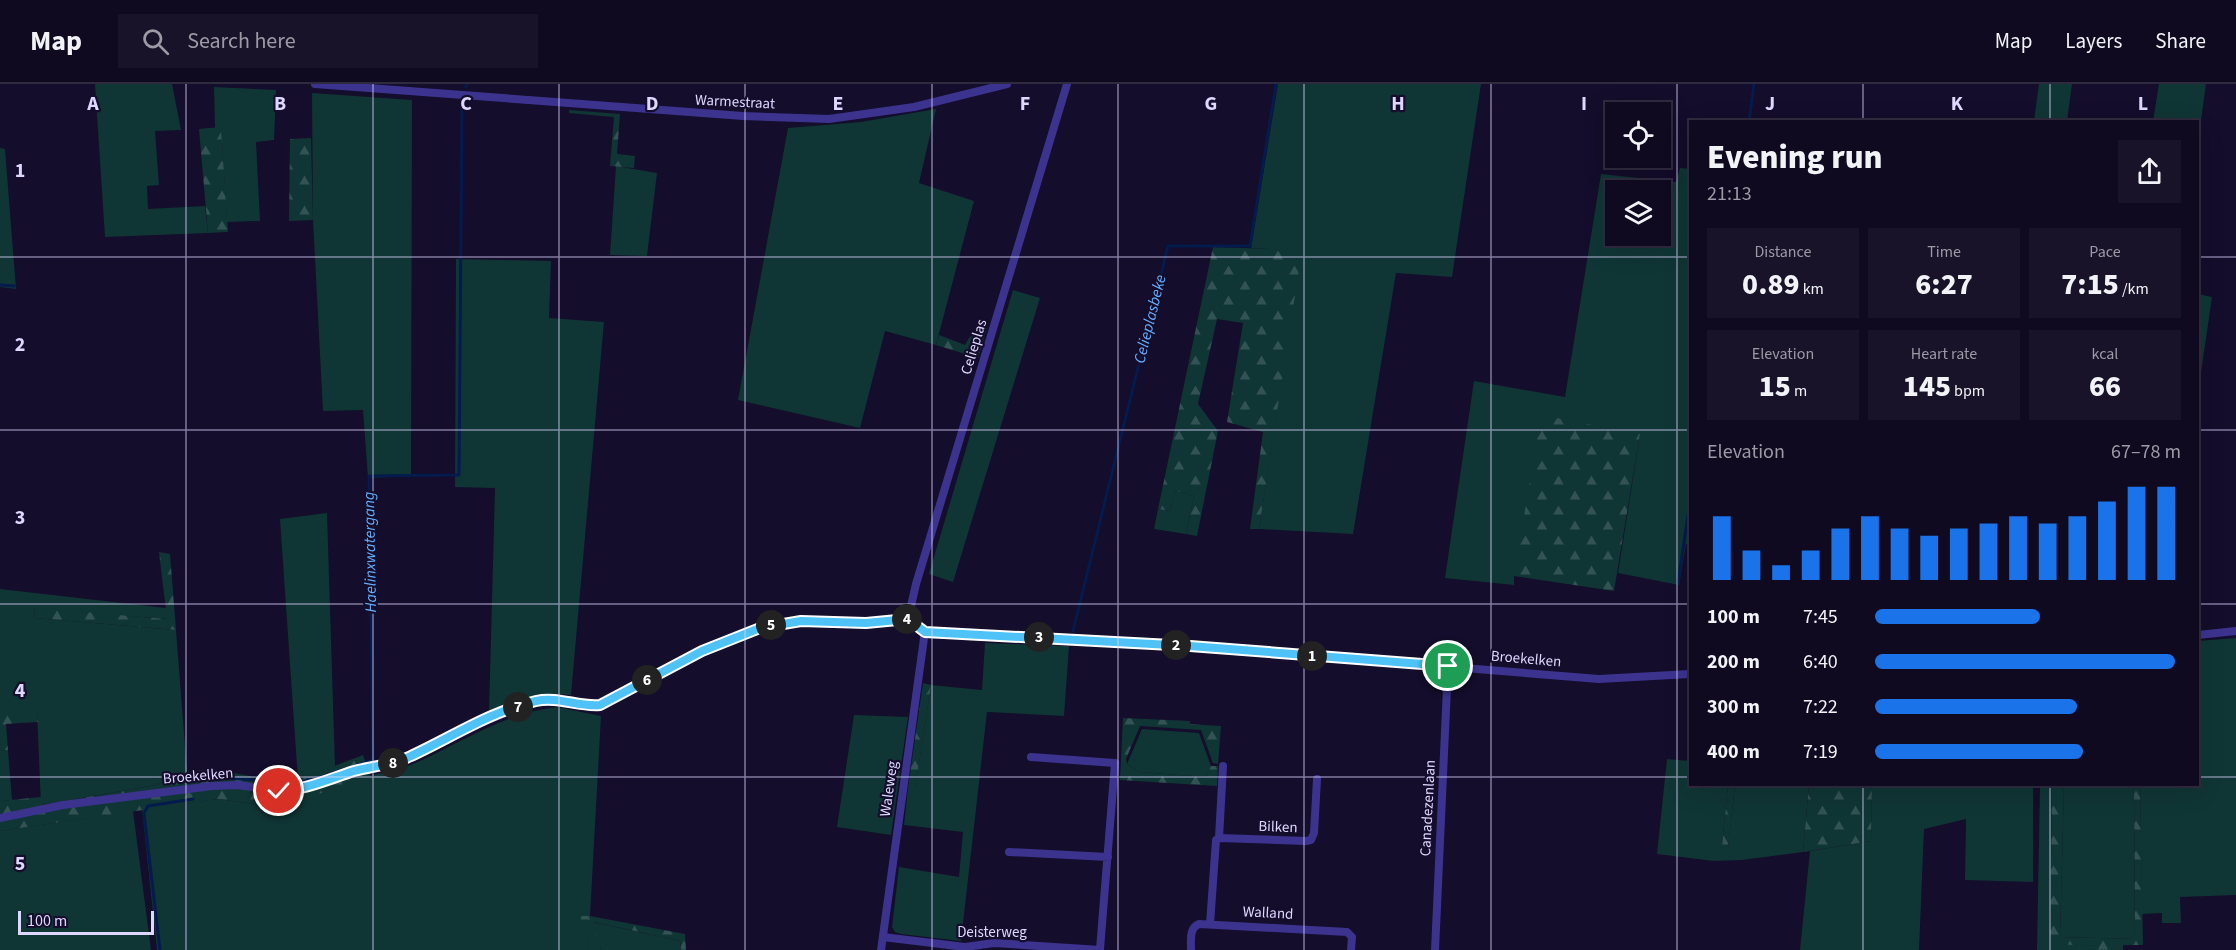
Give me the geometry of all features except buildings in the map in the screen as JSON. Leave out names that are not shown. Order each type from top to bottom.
[{"type":"street","name":"Warmestraat","points":[[315,84],[732,116],[829,120],[914,107],[1007,84]]},
{"type":"street","name":"Celieplas","points":[[908,619],[916,584],[1067,84]]},
{"type":"street","points":[[908,619],[925,632]]},
{"type":"street","name":"Broekelken","points":[[0,818],[63,805],[212,786],[238,785],[279,791],[301,788],[356,771],[398,762],[460,730],[536,701],[557,700],[600,705],[702,651],[760,628],[801,621],[866,623],[908,619]]},
{"type":"street","points":[[2199,635],[2236,631]]},
{"type":"street","name":"Broekelken","points":[[925,632],[1190,646],[1599,679],[1689,674]]},
{"type":"street","name":"Waleweg","points":[[881,950],[925,632]]},
{"type":"street","name":"Canadezenlaan","points":[[1435,950],[1448,666]]},
{"type":"street","points":[[1031,757],[1115,763],[1100,949]]},
{"type":"street","points":[[1191,950],[1191,930],[1194,926],[1210,924],[1214,843],[1218,838],[1223,766]]},
{"type":"street","name":"Bilken","points":[[1218,838],[1306,842],[1311,840],[1314,833],[1317,779]]},
{"type":"street","points":[[1009,852],[1108,857]]},
{"type":"street","name":"Walland","points":[[1210,924],[1347,932],[1352,938],[1351,950]]},
{"type":"street","name":"Deisterweg","points":[[883,937],[964,947],[994,943],[1100,949]]},
{"type":"green space","points":[[95,84],[172,84],[181,130],[155,131],[159,185],[147,186],[148,209],[205,206],[208,233],[105,237]]},
{"type":"green space","points":[[1278,84],[1481,84],[1452,277],[1396,273],[1353,534],[1259,529],[1301,251],[1251,248]]},
{"type":"green space","points":[[2039,84],[2072,84],[2067,120],[2034,120]]},
{"type":"green space","points":[[2159,84],[2206,84],[2199,135],[2199,120],[2153,120]]},
{"type":"green space","points":[[214,87],[276,90],[274,140],[256,142],[260,221],[227,222],[221,128],[215,128]]},
{"type":"green space","points":[[312,93],[412,100],[411,476],[368,478],[363,410],[323,411],[313,220]]},
{"type":"green space","points":[[936,109],[919,183],[974,201],[936,345],[885,331],[860,428],[738,400],[788,128],[861,122]]},
{"type":"green space","points":[[569,110],[620,114],[617,154],[635,156],[634,168],[610,166],[614,117],[569,113]]},
{"type":"green space","points":[[221,127],[228,232],[208,233],[199,129]]},
{"type":"green space","points":[[311,138],[313,220],[289,221],[290,139]]},
{"type":"green space","points":[[0,148],[5,149],[16,289],[0,287]]},
{"type":"green space","points":[[616,166],[657,173],[647,256],[610,255]]},
{"type":"green space","points":[[1680,168],[1689,169],[1689,544],[1686,544],[1679,585],[1618,573],[1640,434],[1514,576],[1514,585],[1445,578],[1474,381],[1565,397],[1601,174],[1657,180],[1605,180],[1605,246],[1671,246],[1671,181],[1676,182]]},
{"type":"green space","points":[[1213,247],[1302,250],[1259,529],[1250,529],[1263,432],[1227,422],[1243,323],[1217,319],[1198,404],[1218,431],[1197,536],[1186,534],[1194,496],[1175,491],[1170,511],[1158,509]]},
{"type":"green space","points":[[456,259],[551,261],[549,318],[604,322],[571,695],[529,698],[489,712],[495,488],[455,487]]},
{"type":"green space","points":[[1013,290],[1040,298],[953,582],[929,574]]},
{"type":"green space","points":[[2199,294],[2212,297],[2199,386]]},
{"type":"green space","points":[[982,327],[987,328],[978,358],[936,345],[939,335],[965,345],[969,338]]},
{"type":"green space","points":[[1541,415],[1640,434],[1614,591],[1514,576]]},
{"type":"green space","points":[[1175,491],[1194,496],[1186,534],[1154,529],[1158,509],[1170,511]]},
{"type":"green space","points":[[327,513],[335,766],[298,780],[280,519]]},
{"type":"green space","points":[[159,552],[170,554],[176,630],[35,618],[34,608],[167,619]]},
{"type":"green space","points":[[0,589],[166,608],[168,619],[34,609],[35,618],[176,630],[187,772],[156,785],[41,805],[37,712],[0,712]]},
{"type":"green space","points":[[2236,638],[2236,895],[2180,897],[2181,923],[2162,923],[2162,913],[2142,914],[2140,786],[2199,786],[2199,641]]},
{"type":"green space","points":[[985,643],[1069,646],[1064,716],[987,712],[961,941],[901,934],[895,932],[892,927],[899,867],[959,877],[963,832],[904,825],[908,788],[915,788],[931,685],[982,690]]},
{"type":"green space","points":[[923,683],[931,685],[915,789],[908,788]]},
{"type":"green space","points":[[557,707],[601,716],[590,916],[581,917],[590,950],[157,950],[142,809],[218,799],[256,804],[279,811],[300,800],[335,787],[408,766],[500,722]]},
{"type":"green space","points":[[0,712],[37,712],[38,722],[6,724],[8,750],[0,751]]},
{"type":"green space","points":[[854,715],[908,717],[891,835],[837,827]]},
{"type":"green space","points":[[1123,718],[1190,721],[1190,724],[1221,726],[1218,764],[1213,763],[1201,730],[1140,726],[1126,759],[1127,764],[1139,772],[1205,777],[1211,766],[1218,766],[1217,786],[1120,780]]},
{"type":"green space","points":[[1142,729],[1199,733],[1211,766],[1205,777],[1139,772],[1127,764]]},
{"type":"green space","points":[[8,750],[12,800],[0,801],[0,751]]},
{"type":"green space","points":[[363,755],[370,776],[293,803],[279,811],[256,804],[218,799],[0,831],[0,801],[41,797],[42,805],[156,785],[187,772],[213,769],[271,780],[298,780]]},
{"type":"green space","points":[[1667,759],[1689,761],[1689,786],[1728,786],[1722,846],[1728,847],[1735,786],[1809,786],[1803,852],[1742,860],[1714,861],[1657,854]]},
{"type":"green space","points":[[1728,786],[1735,786],[1728,848],[1722,846]]},
{"type":"green space","points":[[1809,786],[1872,786],[1871,841],[1803,852]]},
{"type":"green space","points":[[1872,786],[1947,788],[1948,786],[2033,786],[2033,882],[1965,880],[1966,819],[1924,829],[1919,950],[1800,950],[1810,851],[1871,841]]},
{"type":"green space","points":[[2040,786],[2052,786],[2050,943],[2098,946],[2098,950],[2037,950]]},
{"type":"green space","points":[[2052,786],[2064,786],[2060,937],[2135,939],[2134,786],[2140,786],[2143,945],[2123,945],[2123,950],[2098,950],[2098,946],[2050,944]]},
{"type":"green space","points":[[2064,786],[2134,786],[2135,939],[2060,937]]},
{"type":"green space","points":[[133,811],[151,950],[0,950],[0,831]]},
{"type":"green space","points":[[580,916],[685,934],[686,950],[681,950],[680,941],[594,922],[601,950],[590,950]]},
{"type":"green space","points":[[593,922],[680,941],[681,950],[601,950]]},
{"type":"waterway","name":"Celieplasbeke","points":[[1073,631],[1168,246],[1250,246],[1276,84]]},
{"type":"waterway","points":[[1749,120],[1754,84]]},
{"type":"waterway","name":"Haelinxwatergang","points":[[191,780],[215,777],[294,783],[315,779],[373,760],[369,476],[459,475],[462,103]]},
{"type":"waterway","points":[[0,285],[14,286]]},
{"type":"waterway","points":[[1678,583],[1689,509]]},
{"type":"waterway","name":"Haelinxwatergang","points":[[160,950],[144,813],[148,806],[193,799]]},
{"type":"route","points":[[279,791],[301,788],[356,771],[398,762],[460,730],[536,701],[557,700],[600,705],[702,651],[740,634],[780,623],[801,621],[866,623],[908,619],[925,632],[1190,646],[1448,666]]}]
